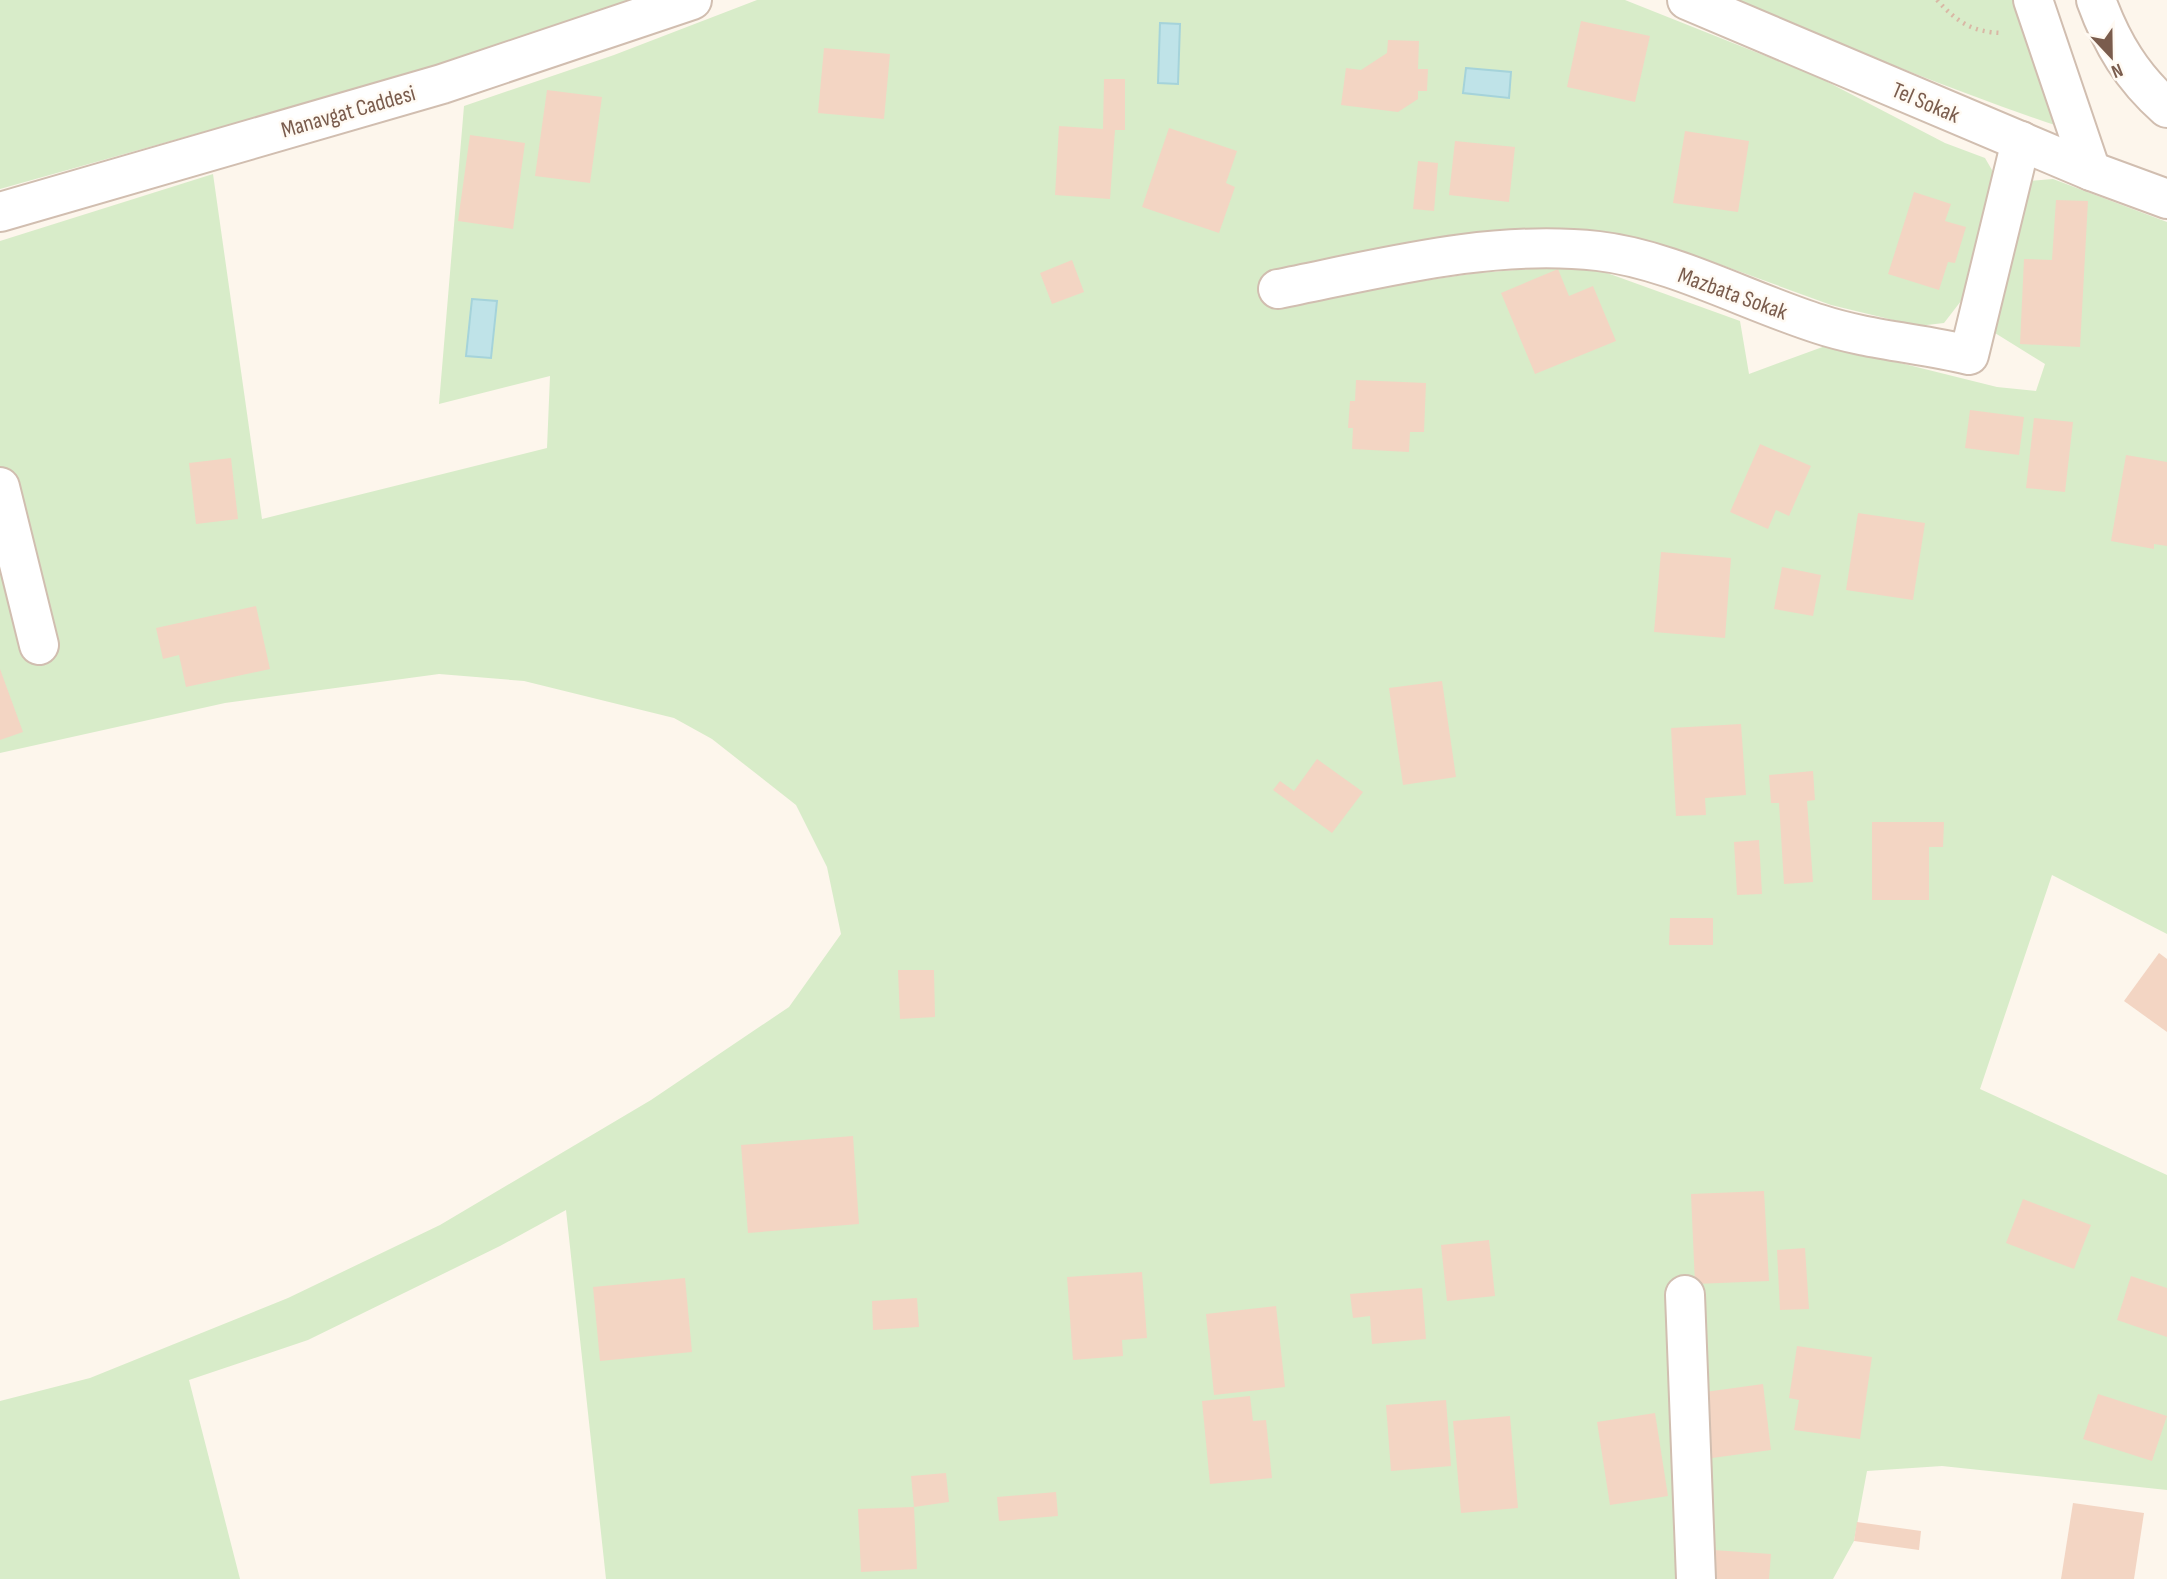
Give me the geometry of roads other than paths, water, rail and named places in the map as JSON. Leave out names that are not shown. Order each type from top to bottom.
[{"type":"street","name":"Manavgat Caddesi","points":[[0,212],[442,84],[692,0]]},
{"type":"street","name":"Tel Sokak","points":[[1687,0],[2091,171],[2167,199]]},
{"type":"street","points":[[2096,0],[2115,48],[2140,84],[2167,108]]},
{"type":"street","points":[[2039,17],[2091,171]]},
{"type":"street","name":"Mazbata Sokak","points":[[1278,289],[1443,257],[1541,247],[1600,251],[1645,261],[1821,325],[1969,355],[2021,141]]},
{"type":"street","points":[[0,487],[39,645]]},
{"type":"street","points":[[1685,1295],[1696,1579]]},
{"type":"water","points":[[1160,23],[1180,24],[1178,84],[1158,83]]},
{"type":"water","points":[[1466,68],[1511,72],[1509,98],[1463,93]]},
{"type":"water","points":[[472,299],[497,301],[491,358],[466,356]]}]
